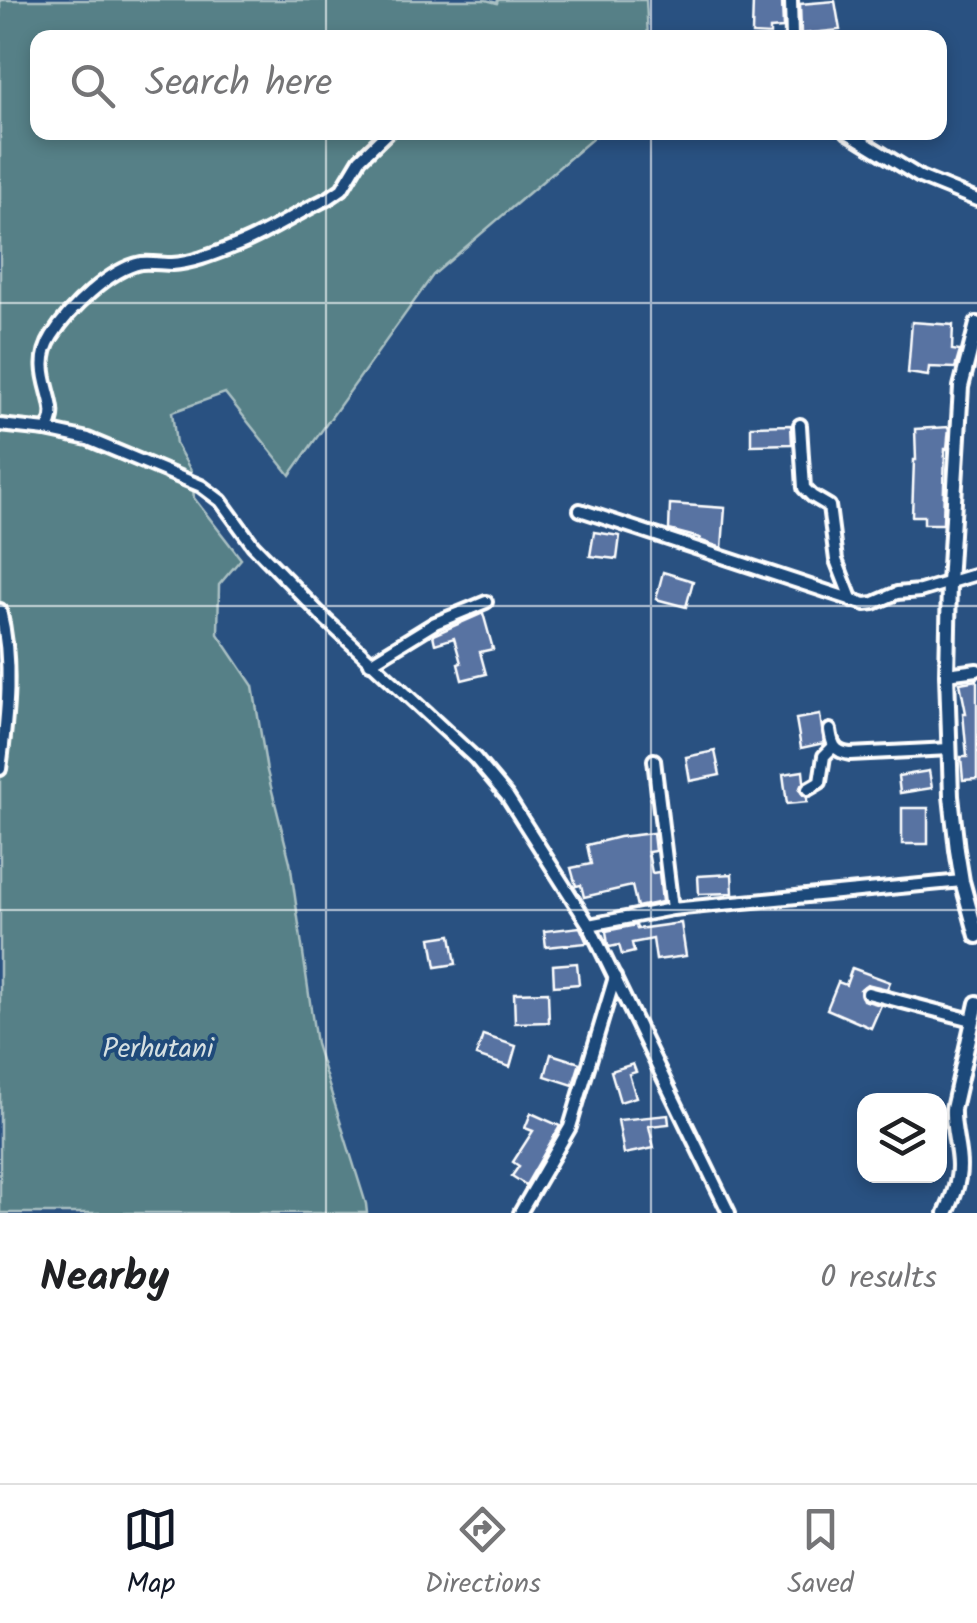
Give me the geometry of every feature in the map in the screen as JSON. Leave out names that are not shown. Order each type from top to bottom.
[{"type":"street","points":[[791,0],[792,30]]},
{"type":"street","points":[[46,430],[53,411],[43,377],[45,349],[59,326],[85,298],[128,268],[144,263],[180,263],[235,246],[329,198],[342,189],[360,159],[380,140]]},
{"type":"street","points":[[861,140],[911,172],[977,200]]},
{"type":"street","points":[[977,324],[961,387],[947,674],[951,796],[962,881],[975,917],[977,936]]},
{"type":"street","points":[[800,424],[804,488],[830,508],[836,560],[852,601]]},
{"type":"street","points":[[0,425],[88,439],[213,494],[253,544],[370,662],[475,758],[507,796],[589,925],[730,1213]]},
{"type":"street","points":[[580,510],[852,601],[874,603],[897,593],[977,574]]},
{"type":"street","points":[[370,662],[435,623],[486,602]]},
{"type":"street","points":[[0,610],[8,652],[0,769]]},
{"type":"street","points":[[947,674],[977,670]]},
{"type":"street","points":[[830,730],[838,751],[850,754],[950,749]]},
{"type":"street","points":[[808,789],[820,782],[824,756],[834,746]]},
{"type":"street","points":[[654,760],[672,910]]},
{"type":"street","points":[[589,925],[672,910],[962,881]]},
{"type":"street","points":[[520,1213],[570,1127],[616,976]]},
{"type":"street","points":[[868,993],[972,1020]]},
{"type":"street","points":[[946,1213],[959,1172],[953,1109],[977,1003]]},
{"type":"green space","name":"Perhutani","points":[[0,0],[646,0],[648,30],[30,30],[30,140],[591,140],[433,275],[290,475],[225,393],[172,412],[176,444],[191,471],[194,498],[241,559],[219,585],[218,634],[253,686],[267,771],[290,862],[316,1044],[367,1213],[0,1213]]},
{"type":"building","points":[[753,0],[782,0],[783,28],[752,30]]},
{"type":"building","points":[[835,1],[840,30],[801,30],[800,4]]},
{"type":"building","points":[[912,322],[953,325],[952,350],[960,351],[955,368],[929,367],[928,376],[908,373]]},
{"type":"building","points":[[791,425],[792,444],[751,445],[751,426]]},
{"type":"building","points":[[949,427],[943,524],[924,524],[924,516],[912,516],[915,429]]},
{"type":"building","points":[[670,504],[725,508],[722,548],[669,530]]},
{"type":"building","points":[[594,532],[620,536],[617,559],[590,556]]},
{"type":"building","points":[[663,572],[693,581],[686,607],[656,599]]},
{"type":"building","points":[[483,613],[493,649],[480,652],[486,674],[462,680],[454,638],[435,644],[433,635]]},
{"type":"building","points":[[977,680],[977,779],[963,780],[961,757],[967,757],[966,713],[960,683]]},
{"type":"building","points":[[820,715],[824,743],[801,748],[796,719]]},
{"type":"building","points":[[715,751],[720,775],[690,781],[686,757]]},
{"type":"building","points":[[803,771],[804,781],[799,790],[807,802],[787,804],[783,774]]},
{"type":"building","points":[[929,771],[932,788],[900,793],[898,776]]},
{"type":"building","points":[[902,808],[928,808],[928,844],[902,844]]},
{"type":"building","points":[[653,833],[655,851],[648,852],[652,873],[659,872],[662,902],[637,907],[632,886],[584,897],[571,868],[591,864],[587,845]]},
{"type":"building","points":[[732,874],[733,893],[699,894],[698,876]]},
{"type":"building","points":[[681,923],[686,956],[656,960],[653,939],[632,943],[634,952],[622,955],[619,945],[608,945],[606,931]]},
{"type":"building","points":[[580,927],[587,943],[546,947],[544,931]]},
{"type":"building","points":[[451,935],[456,964],[436,967],[431,938]]},
{"type":"building","points":[[577,963],[579,984],[554,986],[553,965]]},
{"type":"building","points":[[852,968],[890,982],[887,989],[867,984],[860,990],[863,1000],[881,1005],[871,1028],[827,1009],[838,982],[846,985]]},
{"type":"building","points":[[548,992],[549,1022],[515,1023],[514,993]]},
{"type":"building","points":[[483,1035],[516,1046],[510,1067],[476,1056]]},
{"type":"building","points":[[551,1054],[580,1063],[573,1085],[545,1076]]},
{"type":"building","points":[[633,1064],[636,1072],[629,1074],[636,1097],[620,1102],[611,1071]]},
{"type":"building","points":[[531,1113],[560,1126],[526,1185],[512,1176],[519,1166],[513,1162],[533,1131],[525,1128]]},
{"type":"building","points":[[668,1115],[669,1124],[649,1126],[654,1148],[624,1154],[618,1120]]}]
